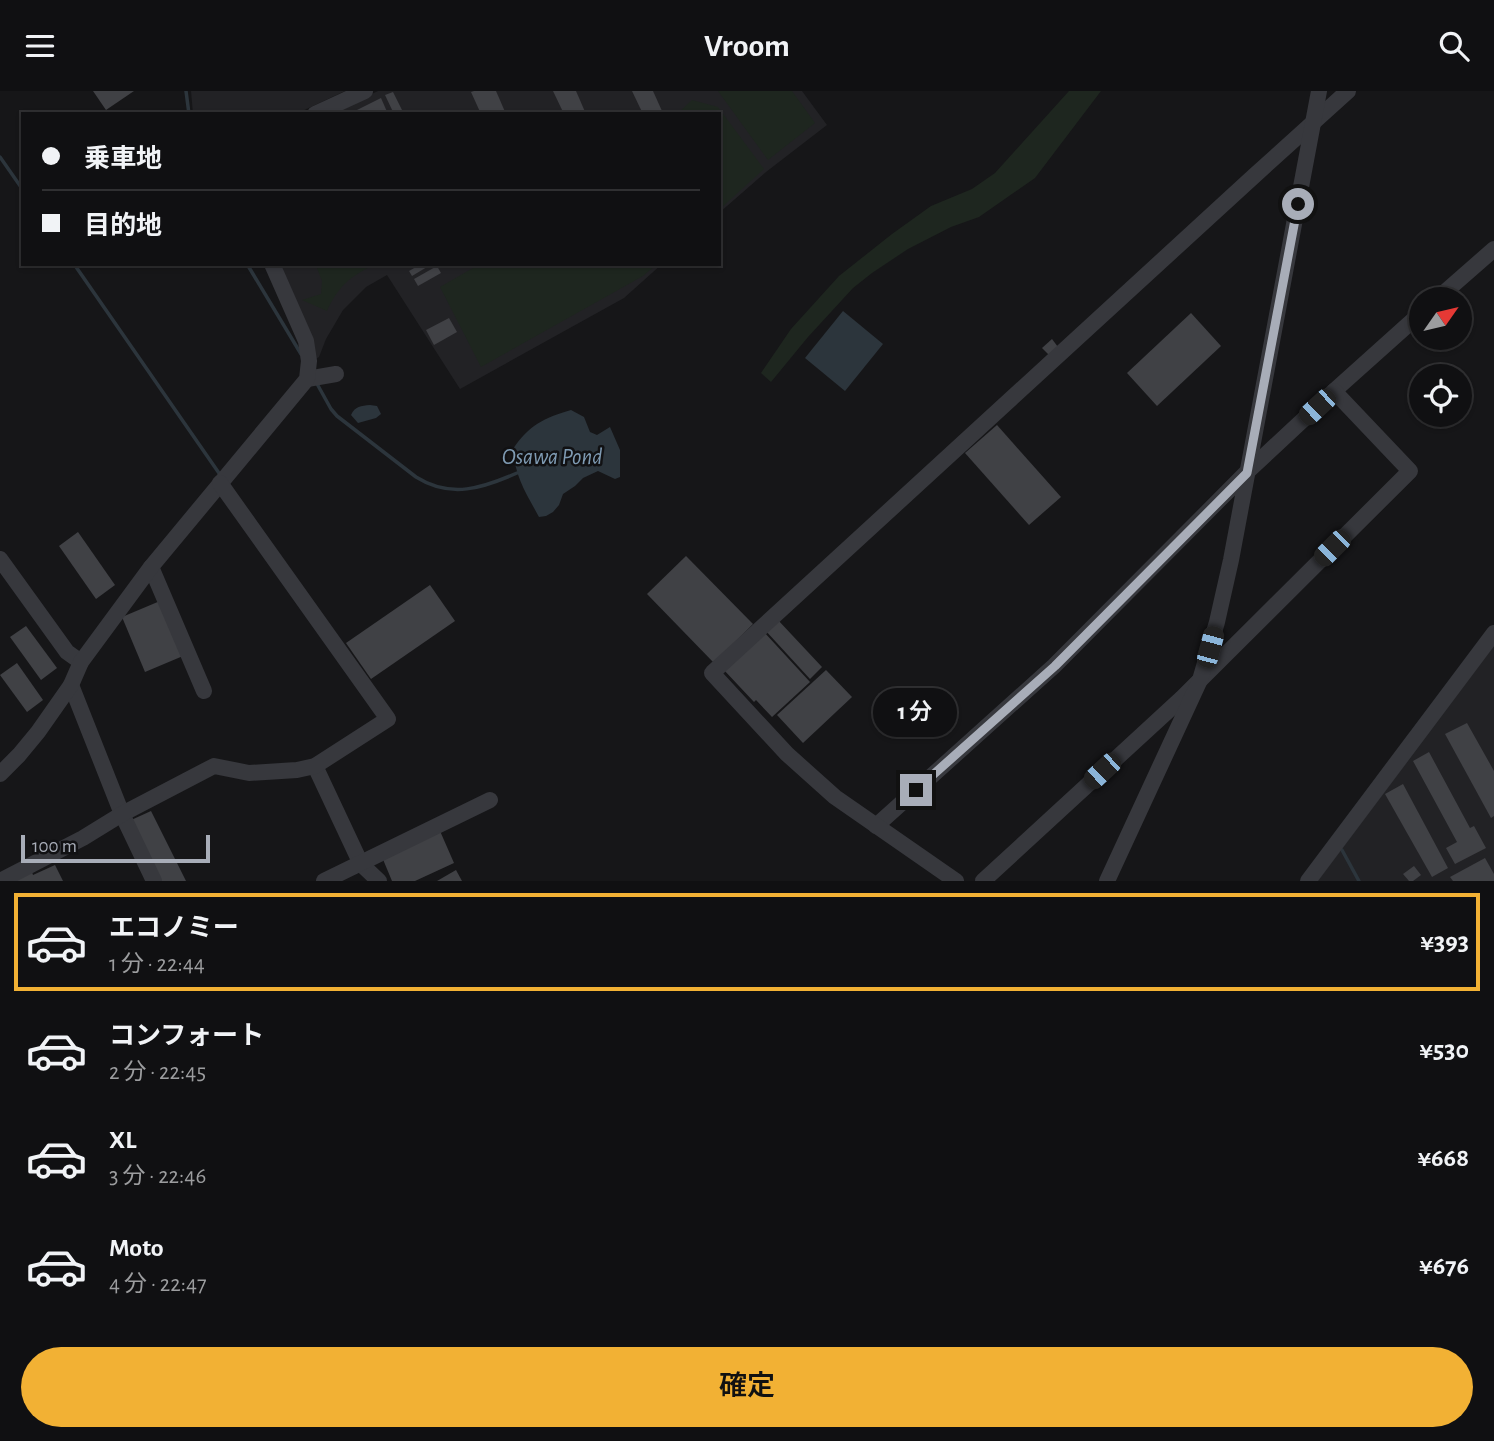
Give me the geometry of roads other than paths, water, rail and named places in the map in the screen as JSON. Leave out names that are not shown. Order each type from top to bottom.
[{"type":"street","points":[[319,112],[365,91]]},
{"type":"street","points":[[1107,881],[1200,680],[1217,622],[1320,91]]},
{"type":"street","points":[[956,881],[835,797],[786,754],[712,673],[1348,91]]},
{"type":"street","points":[[1451,287],[1494,249]]},
{"type":"street","points":[[0,774],[38,732],[71,685],[81,662],[151,567],[307,379],[309,361],[306,341],[273,266]]},
{"type":"street","points":[[876,826],[1055,666],[1247,473],[1409,324]]},
{"type":"street","points":[[307,379],[337,374]]},
{"type":"street","points":[[983,881],[1182,698],[1410,471],[1334,391]]},
{"type":"street","points":[[0,881],[214,766],[249,773],[315,766],[388,719],[220,483]]},
{"type":"street","points":[[0,559],[67,652],[81,662]]},
{"type":"street","points":[[151,567],[204,691]]},
{"type":"street","points":[[1308,881],[1494,633]]},
{"type":"street","points":[[71,685],[122,814],[154,881]]},
{"type":"street","points":[[315,766],[361,864],[379,881]]},
{"type":"street","points":[[324,881],[489,800]]},
{"type":"water","points":[[843,311],[883,344],[845,391],[805,358]]},
{"type":"water","points":[[370,405],[377,406],[381,414],[358,423],[351,415],[354,410]]},
{"type":"water","name":"Osawa Pond","points":[[571,410],[584,417],[590,432],[597,435],[610,427],[620,450],[620,477],[615,479],[598,471],[583,478],[563,494],[553,512],[539,517],[519,476],[513,449],[538,423]]},
{"type":"waterway","points":[[186,91],[189,112]]},
{"type":"waterway","points":[[0,157],[21,187]]},
{"type":"waterway","points":[[75,266],[221,476]]},
{"type":"waterway","points":[[248,266],[301,354]]},
{"type":"waterway","points":[[316,382],[337,416],[429,484],[442,488],[467,489],[517,473]]},
{"type":"waterway","points":[[1342,850],[1359,881]]}]
